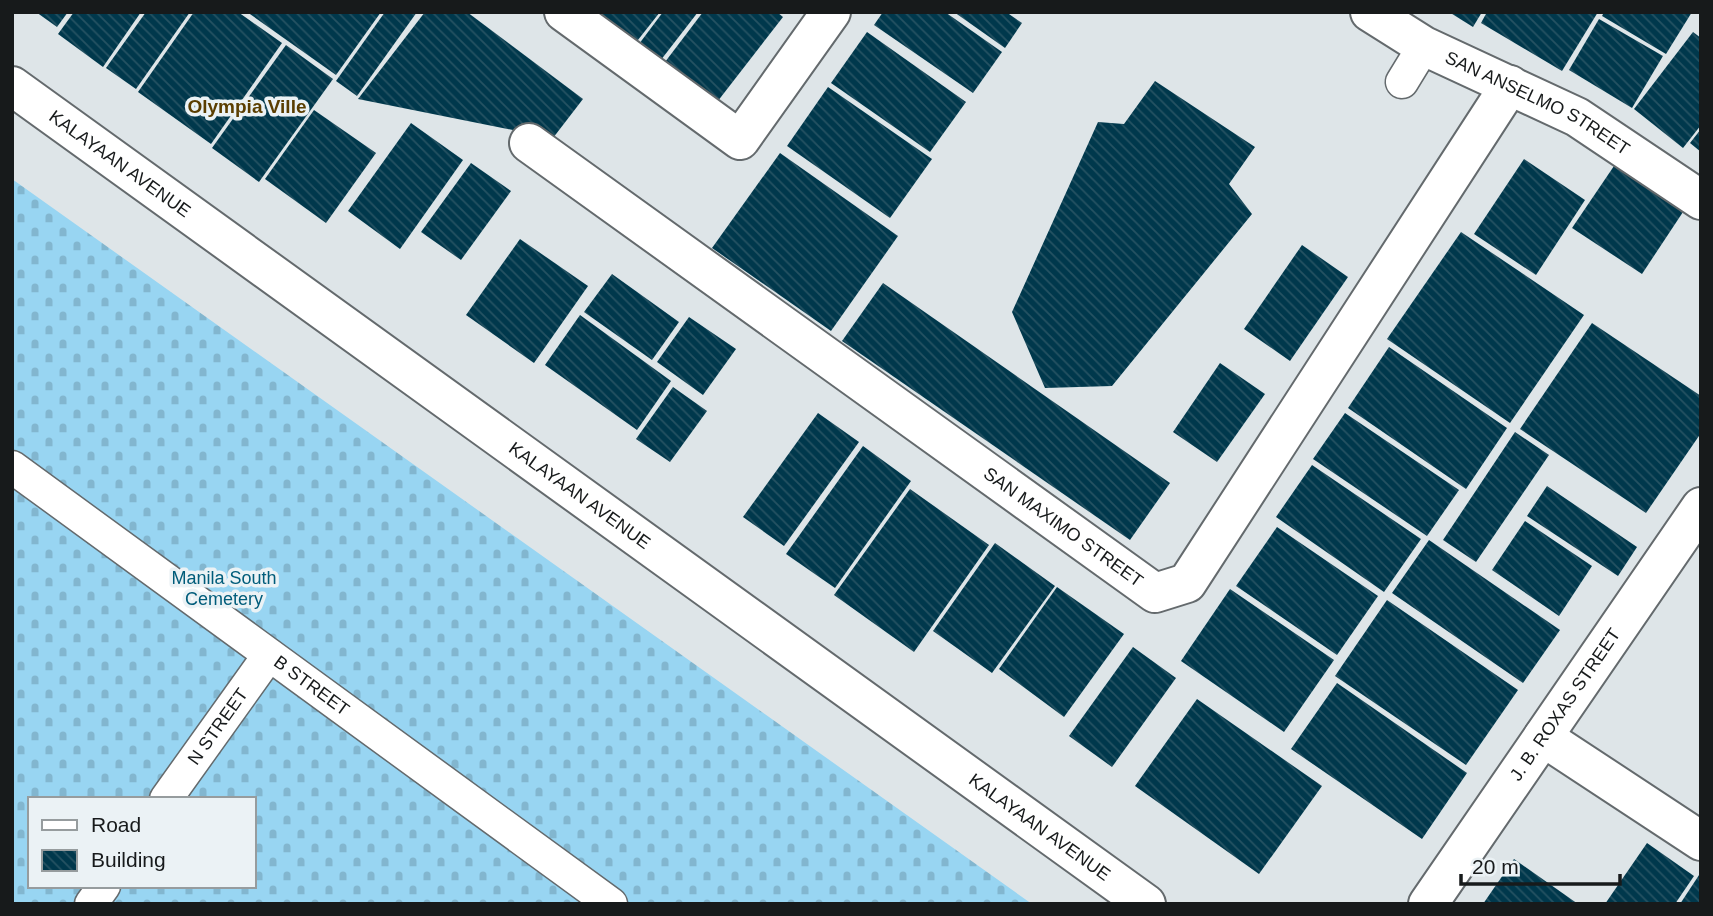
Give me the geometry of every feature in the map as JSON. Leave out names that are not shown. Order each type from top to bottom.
[{"type":"street","points":[[564,12],[740,139],[831,12]]},
{"type":"street","name":"SAN ANSELMO STREET","points":[[1370,12],[1424,46],[1577,117],[1701,200]]},
{"type":"street","name":"SAN MAXIMO STREET","points":[[529,144],[1155,593],[1187,583],[1510,85]]},
{"type":"street","name":"KALAYAAN AVENUE","points":[[12,86],[1146,904]]},
{"type":"street","name":"J. B. ROXAS STREET","points":[[1428,904],[1701,507]]},
{"type":"street","points":[[1543,737],[1701,841]]},
{"type":"lane","points":[[1402,82],[1424,46]]},
{"type":"lane","name":"B STREET","points":[[12,467],[611,904]]},
{"type":"lane","name":"N STREET","points":[[167,797],[269,654]]},
{"type":"lane","points":[[91,904],[103,888]]},
{"type":"green space","name":"Manila South Cemetery","points":[[12,179],[1032,904],[12,904]]},
{"type":"building","points":[[36,12],[68,12],[57,27]]},
{"type":"building","points":[[74,12],[141,12],[103,67],[58,34]]},
{"type":"building","points":[[146,12],[190,12],[136,89],[106,68]]},
{"type":"building","points":[[194,12],[238,12],[282,43],[211,144],[138,92]]},
{"type":"building","points":[[247,12],[381,12],[336,75]]},
{"type":"building","points":[[385,12],[417,12],[357,96],[336,81]]},
{"type":"building","points":[[425,12],[467,12],[583,99],[553,138],[358,99]]},
{"type":"building","points":[[591,12],[660,12],[634,45]]},
{"type":"building","points":[[663,12],[698,12],[657,65],[636,48]]},
{"type":"building","points":[[703,12],[777,12],[783,17],[714,106],[662,66]]},
{"type":"building","points":[[883,12],[945,12],[1002,52],[973,93],[874,25]]},
{"type":"building","points":[[954,12],[1006,12],[1022,23],[1005,48]]},
{"type":"building","points":[[1449,12],[1482,12],[1473,27]]},
{"type":"building","points":[[1487,12],[1598,12],[1562,71],[1481,23]]},
{"type":"building","points":[[1604,12],[1692,12],[1666,54],[1602,16]]},
{"type":"building","points":[[1599,19],[1663,56],[1632,108],[1569,70]]},
{"type":"building","points":[[867,32],[966,102],[930,152],[831,83]]},
{"type":"building","points":[[1693,32],[1701,38],[1701,125],[1683,148],[1634,109]]},
{"type":"building","points":[[286,45],[333,79],[259,182],[212,148]]},
{"type":"building","points":[[1155,81],[1255,147],[1229,184],[1252,214],[1112,386],[1045,388],[1012,312],[1098,122],[1124,124]]},
{"type":"building","points":[[828,87],[932,159],[890,218],[787,146]]},
{"type":"building","points":[[314,110],[376,153],[326,223],[265,179]]},
{"type":"building","points":[[411,123],[463,160],[400,249],[348,211]]},
{"type":"building","points":[[1701,129],[1701,152],[1690,143]]},
{"type":"building","points":[[780,153],[898,236],[831,331],[712,248]]},
{"type":"building","points":[[1524,159],[1585,200],[1536,275],[1474,234]]},
{"type":"building","points":[[471,163],[511,191],[461,260],[421,232]]},
{"type":"building","points":[[1614,166],[1683,212],[1642,274],[1572,228]]},
{"type":"building","points":[[1461,232],[1584,315],[1510,423],[1387,339]]},
{"type":"building","points":[[520,239],[588,286],[534,363],[466,315]]},
{"type":"building","points":[[1302,245],[1348,277],[1290,361],[1244,329]]},
{"type":"building","points":[[612,274],[679,322],[652,360],[584,312]]},
{"type":"building","points":[[883,283],[1170,483],[1130,540],[842,341]]},
{"type":"building","points":[[580,315],[671,381],[637,430],[545,365]]},
{"type":"building","points":[[689,317],[736,349],[703,395],[657,362]]},
{"type":"building","points":[[1592,323],[1701,396],[1701,433],[1646,513],[1520,429]]},
{"type":"building","points":[[1389,347],[1507,428],[1466,489],[1348,408]]},
{"type":"building","points":[[1220,363],[1265,394],[1217,462],[1173,432]]},
{"type":"building","points":[[673,387],[707,411],[670,462],[636,439]]},
{"type":"building","points":[[818,413],[859,442],[784,546],[743,517]]},
{"type":"building","points":[[1345,413],[1459,490],[1427,536],[1313,459]]},
{"type":"building","points":[[1515,432],[1549,455],[1476,562],[1443,540]]},
{"type":"building","points":[[863,446],[911,481],[835,588],[786,554]]},
{"type":"building","points":[[1312,465],[1421,539],[1384,592],[1276,517]]},
{"type":"building","points":[[1547,486],[1637,547],[1618,576],[1527,516]]},
{"type":"building","points":[[910,489],[989,545],[914,652],[834,595]]},
{"type":"building","points":[[1525,521],[1592,566],[1559,616],[1492,570]]},
{"type":"building","points":[[1277,527],[1378,596],[1337,655],[1236,586]]},
{"type":"building","points":[[1429,540],[1560,630],[1523,683],[1392,593]]},
{"type":"building","points":[[995,543],[1055,586],[992,673],[933,631]]},
{"type":"building","points":[[1057,587],[1124,634],[1064,717],[999,669]]},
{"type":"building","points":[[1230,589],[1334,660],[1284,732],[1181,661]]},
{"type":"building","points":[[1387,600],[1518,690],[1466,765],[1335,676]]},
{"type":"building","points":[[1133,647],[1176,678],[1112,767],[1069,736]]},
{"type":"building","points":[[1337,683],[1467,773],[1422,839],[1291,749]]},
{"type":"building","points":[[1197,699],[1322,786],[1259,874],[1135,786]]},
{"type":"building","points":[[1647,843],[1694,876],[1675,904],[1605,904]]},
{"type":"building","points":[[1514,859],[1578,904],[1483,904]]},
{"type":"building","points":[[1701,872],[1701,904],[1680,904]]},
{"type":"district","name":"Olympia Ville","points":[[247,106]]}]
